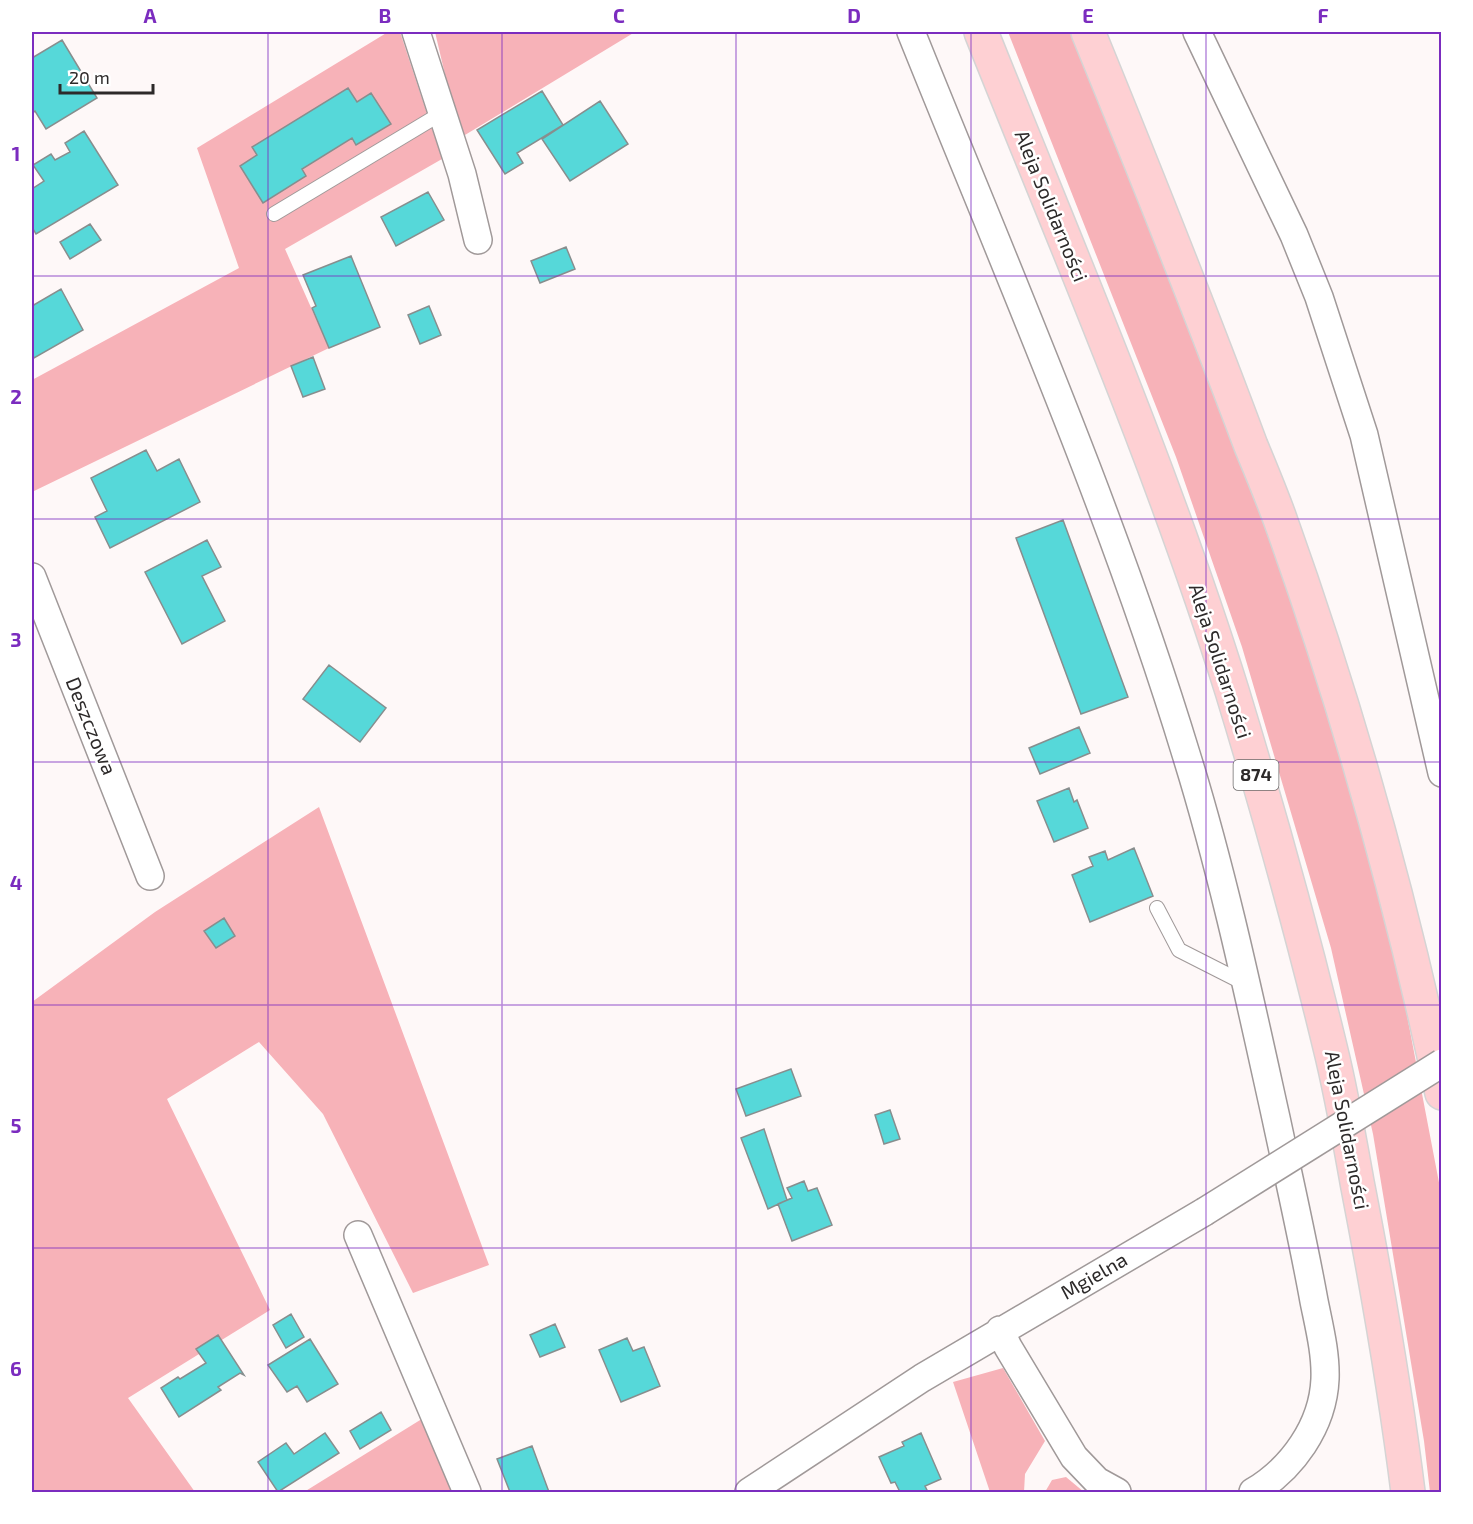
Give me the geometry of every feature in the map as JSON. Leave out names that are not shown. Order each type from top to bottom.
[{"type":"main road","name":"Aleja Solidarności","points":[[981,32],[1127,396],[1171,513],[1231,690],[1258,780],[1291,896],[1330,1049],[1378,1289],[1408,1492]]},
{"type":"main road","points":[[1088,32],[1226,377],[1298,571],[1367,788],[1424,1012],[1442,1093]]},
{"type":"street","points":[[416,32],[462,174],[478,240]]},
{"type":"street","points":[[911,32],[1076,442],[1150,642],[1187,756],[1246,984],[1299,1220],[1323,1347],[1325,1379],[1320,1410],[1309,1434],[1268,1489]]},
{"type":"street","points":[[1197,32],[1294,235],[1319,297],[1364,435],[1442,773]]},
{"type":"street","name":"Deszczowa","points":[[32,577],[150,876]]},
{"type":"street","name":"Mgielna","points":[[749,1492],[922,1378],[1204,1212],[1442,1063]]},
{"type":"street","points":[[358,1235],[467,1492]]},
{"type":"street","points":[[1000,1330],[1071,1452],[1097,1481],[1117,1492]]},
{"type":"lane","points":[[274,214],[442,112]]},
{"type":"lane","points":[[1156,908],[1179,950],[1246,984]]},
{"type":"shaded area","points":[[388,32],[400,32],[442,159],[285,249],[329,348],[32,492],[32,380],[239,268],[197,148]]},
{"type":"shaded area","points":[[435,32],[635,32],[460,138]]},
{"type":"shaded area","points":[[1008,32],[1076,32],[1259,496],[1321,683],[1397,963],[1441,1193],[1441,1492],[1430,1492],[1424,1441],[1373,1134],[1331,948],[1242,647],[1176,457]]},
{"type":"shaded area","points":[[319,807],[489,1265],[413,1293],[323,1114],[259,1042],[167,1099],[270,1310],[128,1398],[195,1492],[32,1492],[32,1002],[155,912]]},
{"type":"shaded area","points":[[1003,1368],[1045,1441],[1025,1474],[1024,1492],[990,1492],[953,1382]]},
{"type":"shaded area","points":[[425,1417],[454,1492],[304,1492]]},
{"type":"shaded area","points":[[1066,1477],[1084,1492],[1045,1492],[1052,1480]]},
{"type":"building","points":[[62,40],[97,98],[46,129],[35,111],[32,113],[32,58]]},
{"type":"building","points":[[348,88],[357,102],[371,93],[391,124],[356,145],[352,138],[302,169],[306,176],[263,203],[240,166],[257,155],[252,147]]},
{"type":"building","points":[[542,91],[563,125],[517,153],[523,163],[505,174],[477,130]]},
{"type":"building","points":[[600,101],[628,144],[570,181],[542,139]]},
{"type":"building","points":[[84,131],[118,185],[36,234],[32,227],[32,189],[44,181],[33,165],[51,154],[55,160],[70,152],[65,143]]},
{"type":"building","points":[[428,192],[444,220],[396,246],[381,217]]},
{"type":"building","points":[[90,224],[101,240],[70,259],[60,242]]},
{"type":"building","points":[[566,247],[575,269],[540,283],[531,261]]},
{"type":"building","points":[[351,256],[380,327],[329,348],[312,308],[316,306],[303,275]]},
{"type":"building","points":[[61,289],[83,330],[34,358],[32,354],[32,306]]},
{"type":"building","points":[[429,306],[441,335],[420,344],[408,315]]},
{"type":"building","points":[[313,357],[325,389],[303,397],[291,366]]},
{"type":"building","points":[[146,450],[157,471],[179,459],[200,502],[110,548],[95,517],[107,511],[91,478]]},
{"type":"building","points":[[1063,520],[1128,697],[1081,714],[1016,538]]},
{"type":"building","points":[[207,540],[221,567],[202,576],[225,621],[182,644],[145,572]]},
{"type":"building","points":[[329,665],[386,708],[360,742],[303,699]]},
{"type":"building","points":[[1079,727],[1090,753],[1040,774],[1029,748]]},
{"type":"building","points":[[1069,788],[1074,802],[1077,800],[1088,828],[1054,842],[1037,801]]},
{"type":"building","points":[[1134,848],[1153,896],[1090,922],[1072,875],[1093,866],[1089,857],[1105,851],[1108,860]]},
{"type":"building","points":[[224,918],[235,936],[216,948],[204,931]]},
{"type":"building","points":[[791,1069],[801,1096],[746,1116],[736,1089]]},
{"type":"building","points":[[890,1110],[900,1139],[884,1144],[875,1115]]},
{"type":"building","points":[[764,1129],[787,1200],[768,1209],[741,1138]]},
{"type":"building","points":[[804,1181],[808,1191],[817,1188],[832,1225],[792,1241],[778,1204],[792,1198],[787,1188]]},
{"type":"building","points":[[291,1314],[304,1337],[286,1348],[273,1325]]},
{"type":"building","points":[[555,1324],[565,1347],[540,1357],[530,1335]]},
{"type":"building","points":[[218,1335],[244,1375],[240,1373],[218,1387],[221,1390],[179,1417],[161,1388],[206,1363],[196,1349]]},
{"type":"building","points":[[627,1338],[633,1351],[644,1347],[660,1386],[621,1402],[599,1350]]},
{"type":"building","points":[[310,1339],[338,1384],[307,1402],[297,1386],[287,1392],[268,1365]]},
{"type":"building","points":[[381,1412],[391,1430],[360,1449],[350,1431]]},
{"type":"building","points":[[325,1433],[339,1453],[278,1492],[258,1462],[286,1443],[294,1454]]},
{"type":"building","points":[[921,1433],[941,1479],[925,1486],[927,1490],[921,1492],[900,1492],[895,1482],[891,1483],[879,1457],[904,1446],[902,1442]]},
{"type":"building","points":[[532,1446],[549,1492],[510,1492],[497,1459]]}]
